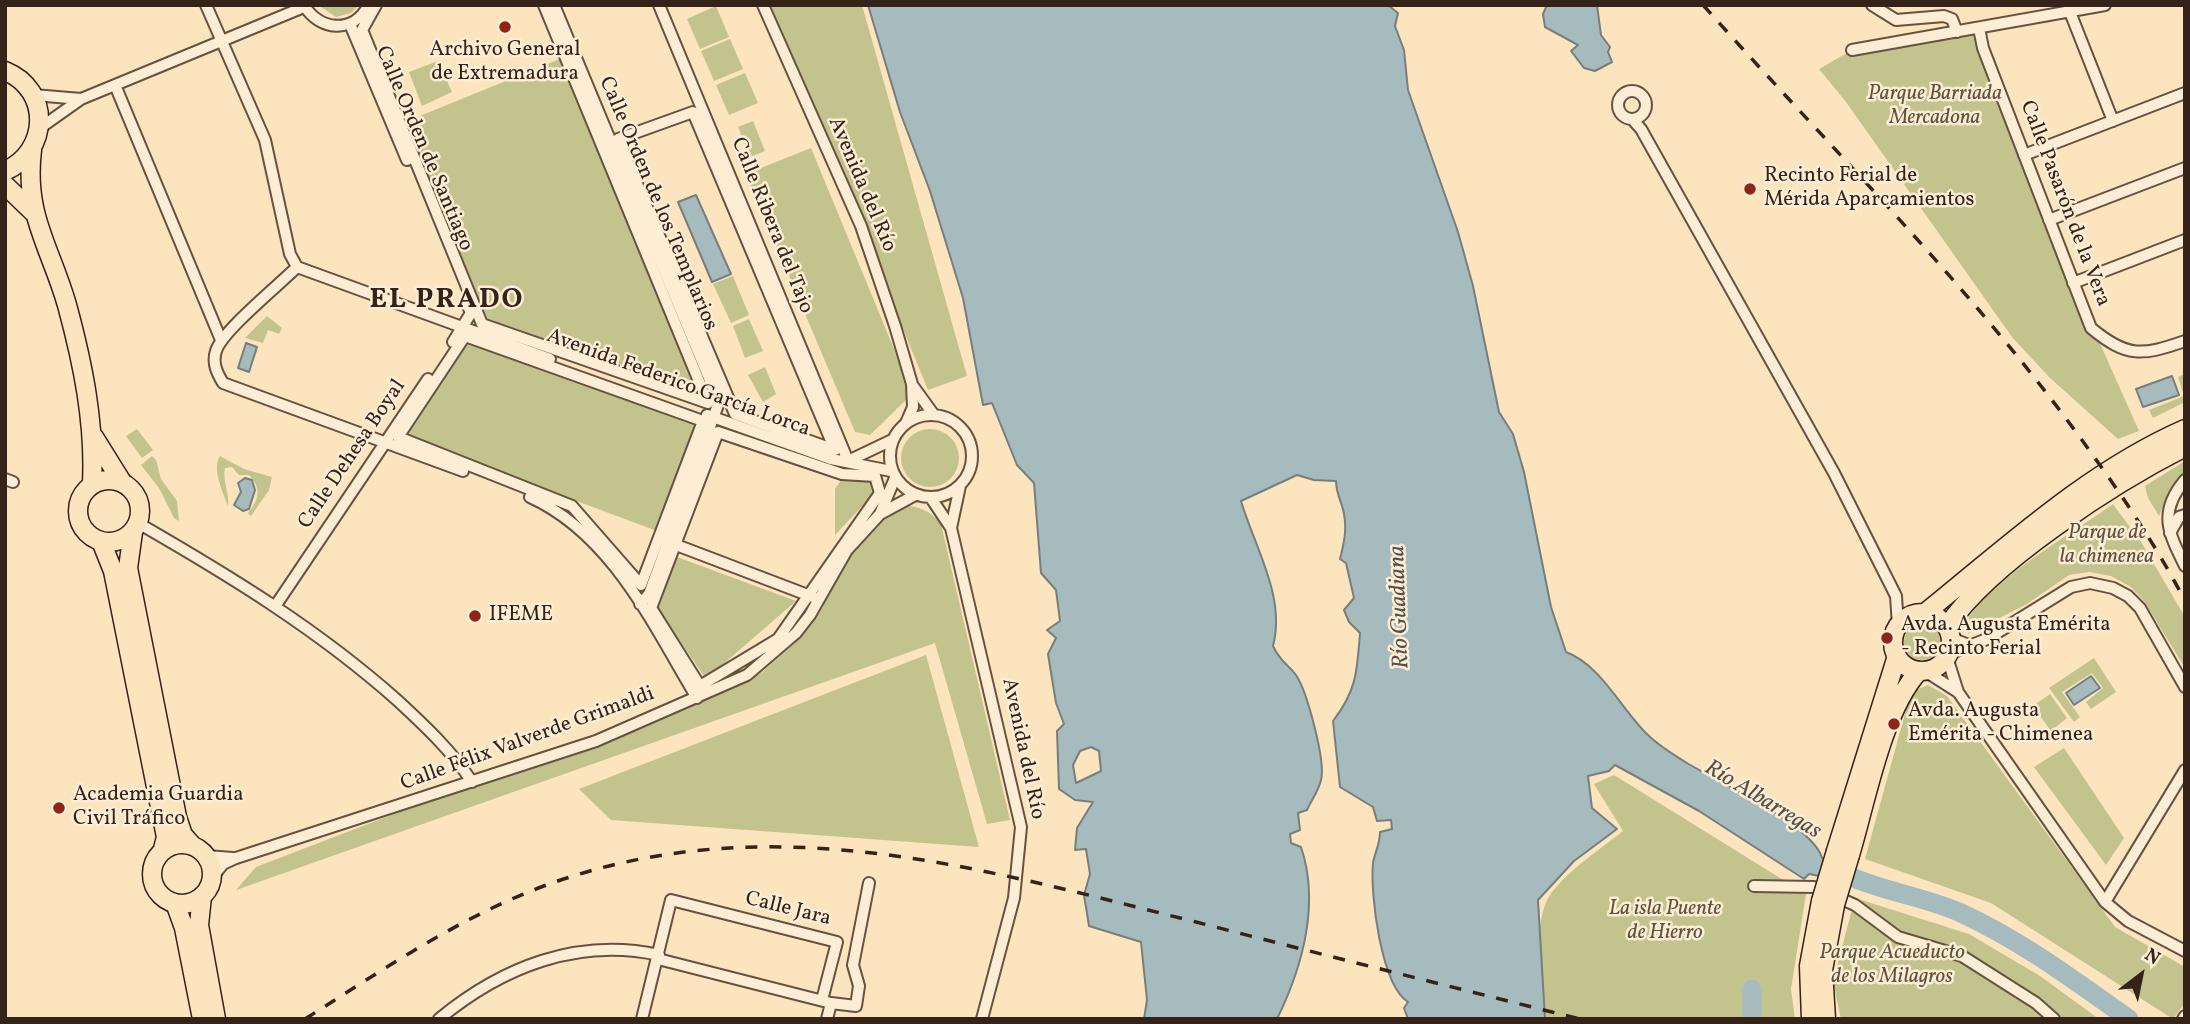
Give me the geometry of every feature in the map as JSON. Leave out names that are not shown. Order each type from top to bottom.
[{"type":"main road","points":[[5,71],[25,83],[34,95],[40,111],[40,128],[32,150],[28,181],[33,212],[67,305],[94,437],[92,484],[78,504],[78,517],[90,536],[101,541],[122,540],[135,527]]},
{"type":"main road","points":[[5,171],[21,162],[32,150]]},
{"type":"main road","points":[[5,185],[33,212]]},
{"type":"main road","points":[[1811,1019],[1809,966],[1843,853],[1896,656],[1893,641],[1898,626],[1908,617],[1925,613],[2024,531],[2149,444],[2185,429]]},
{"type":"main road","points":[[94,437],[122,482],[138,498],[141,510],[135,527],[128,568],[177,817],[183,835],[199,850],[212,878],[202,896],[199,925],[216,1019]]},
{"type":"main road","points":[[1896,656],[1906,666],[1922,671],[1938,667],[1967,601],[2034,543],[2158,461],[2185,447]]},
{"type":"main road","points":[[92,484],[111,479],[122,482]]},
{"type":"main road","points":[[101,541],[113,571],[166,837],[163,849],[154,861],[152,881],[158,893],[175,903],[189,903],[202,896]]},
{"type":"main road","points":[[1925,613],[1938,618],[1949,644]]},
{"type":"main road","points":[[1843,853],[1900,697],[1922,671]]},
{"type":"main road","points":[[163,849],[178,843],[199,850]]},
{"type":"main road","points":[[175,903],[184,928],[202,1019]]},
{"type":"main road","points":[[1826,1019],[1823,970],[1828,903]]},
{"type":"street","points":[[206,5],[265,140],[290,254],[297,267],[221,340],[215,362],[216,373],[223,383],[514,489],[559,513],[599,548],[640,604],[697,698]]},
{"type":"street","points":[[40,128],[81,99],[304,6],[310,16],[324,24],[340,27],[360,18],[368,5]]},
{"type":"street","points":[[376,5],[362,30],[482,324],[708,403],[544,5]]},
{"type":"street","name":"Calle Orden de los Templarios","points":[[554,5],[614,138],[719,402],[713,417]]},
{"type":"street","name":"Calle Ribera del Tajo","points":[[659,5],[848,461]]},
{"type":"street","name":"Avenida del Río","points":[[763,5],[861,226],[912,384],[913,407],[906,423]]},
{"type":"street","points":[[1872,5],[1896,20],[1944,16],[1952,19],[1957,32]]},
{"type":"street","points":[[1852,50],[2105,5]]},
{"type":"street","points":[[2070,12],[2113,121]]},
{"type":"street","name":"Calle Orden de Santiago","points":[[350,24],[471,313],[463,327]]},
{"type":"street","name":"Calle Pasarón de la Vera","points":[[1979,28],[2024,155],[2091,328],[2113,346],[2143,352],[2185,341]]},
{"type":"street","points":[[115,85],[221,340]]},
{"type":"street","points":[[2024,155],[2185,93]]},
{"type":"street","points":[[34,95],[81,99]]},
{"type":"street","points":[[614,138],[699,102]]},
{"type":"street","points":[[693,112],[835,450],[735,414],[614,138],[693,112]]},
{"type":"street","points":[[1632,119],[1641,129],[1710,247],[1834,473],[1896,596],[1898,626]]},
{"type":"street","points":[[2049,220],[2185,168]]},
{"type":"street","points":[[2073,283],[2185,240]]},
{"type":"street","name":"Avenida Federico García Lorca","points":[[297,267],[831,459],[893,474]]},
{"type":"street","name":"Calle Dehesa Boyal","points":[[276,605],[463,327]]},
{"type":"street","points":[[870,507],[814,598],[778,639],[700,687],[651,608],[667,542],[703,421],[465,336],[398,437],[572,506],[641,585],[667,542],[718,432],[842,474],[874,476],[880,493],[870,507]]},
{"type":"street","name":"Avenida del Río","points":[[912,384],[934,415]]},
{"type":"street","points":[[848,461],[892,440],[906,423],[934,415],[958,425],[967,436],[972,462],[960,486],[951,493],[931,498],[915,495],[893,474],[890,450],[892,440]]},
{"type":"street","points":[[640,604],[649,594],[713,417]]},
{"type":"street","name":"Calle Félix Valverde Grimaldi","points":[[880,514],[893,474]]},
{"type":"street","points":[[2185,480],[2174,494],[2168,510],[2170,533],[2185,565]]},
{"type":"street","name":"Avenida del Río","points":[[951,528],[960,486]]},
{"type":"street","name":"Calle Félix Valverde Grimaldi","points":[[212,878],[223,864],[236,858],[596,741],[747,675],[767,661],[796,633],[814,598],[847,550],[880,514],[915,495]]},
{"type":"street","name":"Avenida del Río","points":[[931,498],[951,528],[1021,827],[1020,869],[982,1019]]},
{"type":"street","points":[[870,507],[880,514]]},
{"type":"street","points":[[2170,533],[2179,517],[2185,515]]},
{"type":"street","points":[[135,527],[276,605],[335,648],[403,706],[460,762],[472,782]]},
{"type":"street","points":[[667,542],[814,598]]},
{"type":"street","points":[[2185,687],[2140,608],[2128,596],[2113,588],[2090,583],[2071,587],[2029,616],[1970,646],[1949,644],[1958,692],[2105,902],[2128,921],[2185,951]]},
{"type":"street","points":[[1922,671],[1958,692]]},
{"type":"street","points":[[2105,902],[2185,770]]},
{"type":"street","name":"Calle Félix Valverde Grimaldi","points":[[199,850],[236,858]]},
{"type":"street","points":[[439,1019],[482,988],[543,959],[606,948],[633,949],[826,1002],[856,1006],[859,986],[853,965],[869,883]]},
{"type":"street","points":[[1754,886],[1814,887],[1835,896],[1855,905],[1898,937],[1962,956],[2036,1003],[2054,1019]]},
{"type":"street","name":"Calle Jara","points":[[659,957],[671,900],[837,943],[826,1002]]},
{"type":"street","points":[[642,1019],[659,957]]},
{"type":"street","points":[[826,1002],[827,1019]]},
{"type":"green space","points":[[318,5],[359,5],[351,13],[336,17]]},
{"type":"green space","points":[[770,5],[862,5],[967,376],[928,390]]},
{"type":"green space","points":[[716,6],[729,37],[700,49],[687,19]]},
{"type":"green space","name":"Parque Barriada Mercadona","points":[[1979,28],[2073,283],[2139,431],[2118,439],[2049,377],[2012,337],[1846,102],[1819,69],[1852,50]]},
{"type":"green space","points":[[730,39],[743,69],[714,81],[701,51]]},
{"type":"green space","points":[[560,59],[697,393],[490,324],[405,122]]},
{"type":"green space","points":[[438,61],[452,92],[422,106],[409,72]]},
{"type":"green space","points":[[745,73],[758,103],[729,115],[716,85]]},
{"type":"green space","points":[[753,121],[765,151],[750,157],[738,127]]},
{"type":"green space","points":[[811,148],[906,378],[908,398],[870,435],[855,432],[746,174]]},
{"type":"green space","points":[[733,276],[749,315],[731,323],[713,284]]},
{"type":"green space","points":[[267,316],[282,328],[279,334],[268,330],[263,343],[245,338]]},
{"type":"green space","points":[[749,319],[763,351],[745,358],[733,326]]},
{"type":"green space","points":[[470,340],[700,425],[657,531],[405,437]]},
{"type":"green space","points":[[765,367],[776,394],[763,402],[748,375]]},
{"type":"green space","points":[[2185,374],[2185,402],[2153,418],[2149,410],[2184,396],[2178,377]]},
{"type":"green space","points":[[137,429],[153,450],[142,458],[126,436]]},
{"type":"green space","points":[[930,429],[946,434],[954,442],[959,458],[954,474],[946,482],[930,487],[914,482],[906,474],[901,458],[906,442],[914,434]]},
{"type":"green space","points":[[152,456],[156,460],[161,479],[177,501],[179,521],[174,518],[159,488],[141,465]]},
{"type":"green space","points":[[220,456],[244,469],[272,477],[269,490],[251,516],[248,513],[257,499],[256,485],[249,475],[239,475],[232,467],[225,468],[228,507],[218,475]]},
{"type":"green space","points":[[2185,461],[2185,475],[2168,495],[2159,516],[2148,498],[2145,486]]},
{"type":"green space","points":[[843,477],[871,479],[872,496],[835,535],[835,489]]},
{"type":"green space","name":"Parque de la chimenea","points":[[2113,504],[2141,542],[2185,617],[2185,668],[2144,601],[2131,587],[2111,576],[2089,572],[2069,575],[2027,604],[1968,634],[1965,623],[1994,589],[2033,558]]},
{"type":"green space","points":[[901,505],[923,510],[933,515],[941,524],[1010,820],[987,824],[935,643],[236,890],[256,867],[761,673],[796,642],[822,609],[845,560],[887,512]]},
{"type":"green space","points":[[677,557],[796,601],[706,679],[658,609]]},
{"type":"green space","points":[[1922,624],[1934,630],[1940,642],[1934,654],[1922,660],[1910,654],[1904,642],[1910,630]]},
{"type":"green space","points":[[926,655],[979,847],[611,820],[579,789]]},
{"type":"green space","points":[[2094,658],[2116,692],[2091,709],[2086,702],[2103,688],[2092,673],[2062,692],[2080,717],[2074,722],[2049,688]]},
{"type":"green space","points":[[1928,685],[1947,696],[2115,927],[2185,967],[2185,1003],[2173,1019],[1991,903],[1865,859],[1911,692]]},
{"type":"green space","points":[[2050,694],[2067,718],[2051,731],[2033,706]]},
{"type":"green space","points":[[2064,748],[2124,838],[2106,865],[2034,767]]},
{"type":"green space","name":"La isla Puente de Hierro","points":[[1614,775],[1806,894],[1791,989],[1795,1019],[1544,1019],[1539,946],[1541,918],[1550,895],[1558,885],[1623,831],[1594,784]]},
{"type":"green space","name":"Parque Acueducto de los Milagros","points":[[1855,898],[1969,934],[2040,976],[2099,1019],[1841,1019],[1833,981]]},
{"type":"water","name":"Río Guadiana","points":[[868,5],[1388,5],[1398,13],[1395,26],[1404,50],[1408,90],[1458,232],[1473,286],[1499,412],[1513,434],[1524,472],[1551,607],[1566,652],[1578,658],[1600,677],[1638,725],[1657,743],[1784,819],[1802,832],[1822,858],[1872,886],[1809,874],[1804,879],[1699,811],[1615,765],[1609,771],[1588,776],[1592,808],[1617,829],[1574,861],[1538,900],[1545,1019],[1408,1019],[1404,1008],[1408,1002],[1399,992],[1384,959],[1373,895],[1373,863],[1380,832],[1392,829],[1391,820],[1377,821],[1373,807],[1340,787],[1333,721],[1351,690],[1360,633],[1349,622],[1344,610],[1354,598],[1346,563],[1340,559],[1345,536],[1344,514],[1336,481],[1314,480],[1297,475],[1241,501],[1272,591],[1276,628],[1273,646],[1300,683],[1321,758],[1319,788],[1307,810],[1298,813],[1300,830],[1290,834],[1291,843],[1301,847],[1309,890],[1309,912],[1301,956],[1277,1019],[1144,1019],[1147,1000],[1141,942],[1089,926],[1084,895],[1090,874],[1086,849],[1075,850],[1077,828],[1093,802],[1075,800],[1059,789],[1057,731],[1064,724],[1056,703],[1048,654],[1056,638],[1047,630],[1060,621],[1056,590],[1041,573],[1034,483],[1017,465],[992,403],[983,405],[963,298],[930,191],[900,112]],"holes":[[[1091,747],[1099,751],[1101,771],[1076,783],[1073,765],[1080,751]]]},
{"type":"water","points":[[1547,5],[1597,5],[1601,35],[1610,47],[1608,52],[1612,62],[1595,71],[1584,68],[1571,51],[1578,45],[1545,27],[1543,14]]},
{"type":"water","points":[[696,195],[731,274],[712,282],[678,202]]},
{"type":"water","points":[[246,343],[257,347],[249,372],[238,368]]},
{"type":"water","points":[[2172,376],[2179,395],[2143,407],[2136,389]]},
{"type":"water","points":[[245,478],[252,480],[255,490],[249,509],[243,511],[234,505],[241,492],[238,483]]},
{"type":"water","points":[[2091,676],[2100,688],[2074,705],[2066,693]]},
{"type":"waterway","name":"Río Albarregas","points":[[1849,876],[1948,907],[1984,924],[2048,962],[2129,1019]]},
{"type":"waterway","points":[[1752,989],[1752,1019]]},
{"type":"railway","points":[[1703,5],[1990,323],[2079,436],[2161,558],[2185,601]]},
{"type":"railway","points":[[305,1019],[433,939],[500,904],[534,890],[570,877],[649,857],[728,848],[807,848],[884,855],[962,867],[1118,902],[1580,1019]]},
{"type":"place","name":"Archivo General de Extremadura","points":[[505,27]]},
{"type":"place","name":"Recinto Ferial de Mérida Aparcamientos","points":[[1750,189]]},
{"type":"place","name":"IFEME","points":[[475,616]]},
{"type":"place","name":"Avda. Augusta Emérita - Recinto Ferial","points":[[1887,638]]},
{"type":"place","name":"Avda. Augusta Emérita - Chimenea","points":[[1894,724]]},
{"type":"place","name":"Academia Guardia Civil Tráfico","points":[[59,808]]},
{"type":"district","name":"EL PRADO","points":[[447,302]]}]
